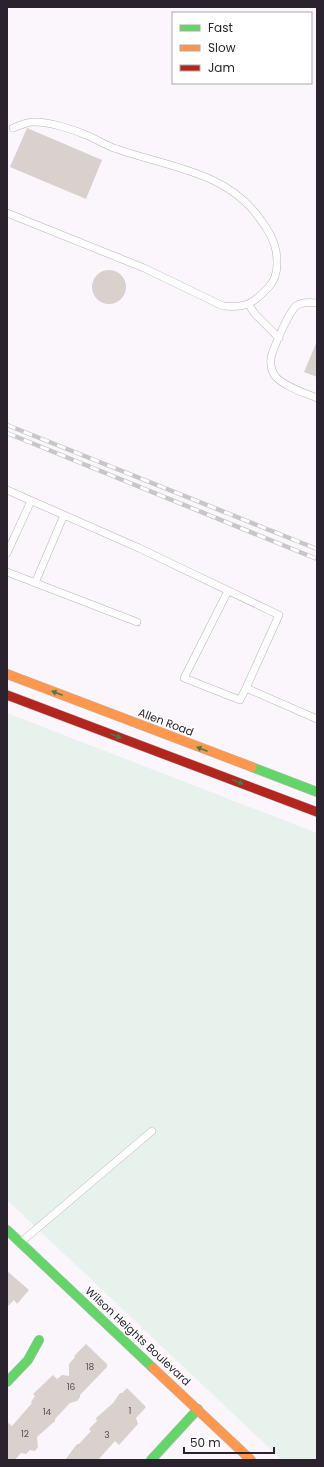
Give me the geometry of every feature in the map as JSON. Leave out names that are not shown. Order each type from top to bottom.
[{"type":"main road","name":"Allen Road","points":[[7,674],[317,792]]},
{"type":"main road","points":[[7,695],[317,812]]},
{"type":"main road","name":"Wilson Heights Boulevard","points":[[7,1230],[251,1460]]},
{"type":"main road","points":[[7,1382],[28,1360],[39,1340]]},
{"type":"main road","points":[[151,1460],[198,1409]]},
{"type":"lane","points":[[7,213],[144,268],[224,306],[237,307],[249,305],[272,284],[278,265],[275,248],[269,231],[252,207],[236,193],[206,176],[116,149],[85,135],[63,128],[34,122],[13,128]]},
{"type":"lane","points":[[317,303],[304,302],[296,306],[289,314],[271,358],[272,368],[276,377],[290,386],[317,398]]},
{"type":"lane","points":[[249,305],[255,314],[279,338]]},
{"type":"lane","points":[[7,490],[139,548],[279,615],[240,700],[184,678],[228,591]]},
{"type":"lane","points":[[7,553],[31,501]]},
{"type":"lane","points":[[35,582],[64,515]]},
{"type":"lane","points":[[7,572],[137,622]]},
{"type":"lane","points":[[246,688],[317,718]]},
{"type":"lane","points":[[21,1243],[152,1131]]},
{"type":"shaded area","points":[[7,713],[317,833],[317,1460],[282,1460],[7,1200]]},
{"type":"building","points":[[27,128],[102,160],[86,199],[10,167]]},
{"type":"building","points":[[106,270],[112,270],[116,271],[123,277],[126,287],[125,294],[119,301],[112,304],[106,304],[102,303],[95,297],[92,290],[92,284],[93,280],[99,273]]},
{"type":"building","points":[[317,341],[317,377],[304,372]]},
{"type":"building","points":[[7,1271],[29,1290],[17,1304],[14,1300],[7,1307]]},
{"type":"building","points":[[86,1344],[107,1364],[107,1367],[80,1395],[77,1401],[70,1403],[55,1419],[55,1421],[37,1437],[38,1447],[35,1451],[30,1450],[26,1454],[21,1453],[15,1460],[7,1460],[7,1422],[12,1426],[32,1403],[31,1402],[35,1396],[33,1394],[53,1375],[57,1379],[62,1375],[69,1376],[69,1364],[75,1357],[74,1356]]},
{"type":"building","points":[[127,1388],[146,1407],[136,1418],[138,1424],[119,1445],[115,1441],[98,1460],[65,1460],[77,1444],[79,1444],[91,1431],[89,1429],[97,1421],[96,1418],[113,1403],[120,1393]]},
{"type":"railway","points":[[7,425],[317,549]]},
{"type":"railway","points":[[7,433],[317,559]]},
{"type":"traffic: fast","points":[[252,767],[317,792]]},
{"type":"traffic: fast","points":[[7,1230],[153,1368]]},
{"type":"traffic: fast","points":[[7,1382],[28,1360],[39,1340]]},
{"type":"traffic: fast","points":[[151,1460],[198,1409]]},
{"type":"traffic: slow","points":[[7,674],[252,767]]},
{"type":"traffic: slow","points":[[153,1368],[251,1460]]},
{"type":"traffic: jam","points":[[7,695],[317,812]]}]
